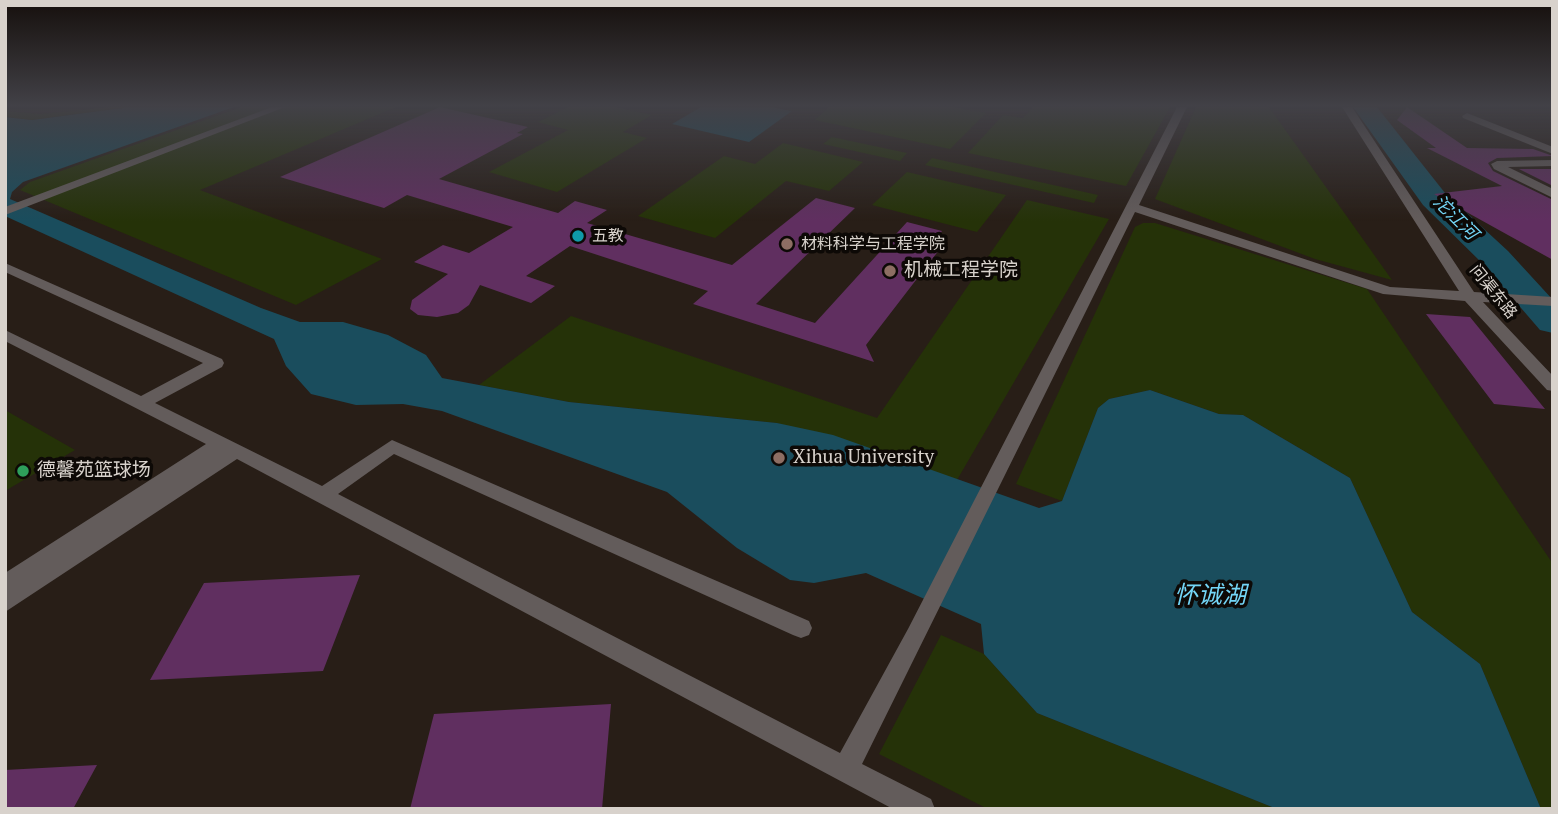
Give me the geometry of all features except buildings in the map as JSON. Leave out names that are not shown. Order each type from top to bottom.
[{"type":"street","points":[[5,211],[180,145]]},
{"type":"street","points":[[845,769],[916,636],[1163,145]]},
{"type":"street","name":"问渠东路","points":[[1372,145],[1475,298],[1553,386]]},
{"type":"street","points":[[1553,163],[1497,164],[1553,194]]},
{"type":"street","points":[[1132,207],[1388,291],[1553,302]]},
{"type":"street","points":[[5,267],[216,363],[141,403]]},
{"type":"street","points":[[5,335],[323,495],[920,809]]},
{"type":"street","points":[[323,495],[392,446],[801,628]]},
{"type":"street","points":[[5,584],[227,448]]},
{"type":"street","points":[[5,603],[227,448]]},
{"type":"green space","points":[[134,145],[306,145],[200,190],[382,259],[296,305],[20,190],[30,182]]},
{"type":"green space","points":[[540,145],[635,145],[557,192],[489,172]]},
{"type":"green space","points":[[780,145],[791,145],[863,162],[829,191],[786,181],[715,238],[638,216],[724,156],[755,164]]},
{"type":"green space","points":[[827,145],[869,145],[907,153],[900,161]]},
{"type":"green space","points":[[931,145],[954,145],[950,149]]},
{"type":"green space","points":[[975,145],[1149,145],[1126,186],[968,153]]},
{"type":"green space","points":[[1179,145],[1296,145],[1392,280],[1315,259],[1155,199]]},
{"type":"green space","points":[[932,158],[1098,195],[1094,203],[925,165]]},
{"type":"green space","points":[[907,172],[1006,195],[977,232],[872,205]]},
{"type":"green space","points":[[1027,200],[1109,219],[957,480],[777,423],[569,402],[479,385],[571,316],[877,418]]},
{"type":"green space","points":[[1143,223],[1155,223],[1367,289],[1553,564],[1553,809],[1541,809],[1480,664],[1412,612],[1350,478],[1243,415],[1219,414],[1150,390],[1109,399],[1098,408],[1062,501],[1016,484],[1135,227]]},
{"type":"green space","name":"德馨苑篮球场","points":[[5,410],[75,450],[5,491]]},
{"type":"green space","points":[[941,635],[984,654],[1037,713],[1277,809],[988,809],[879,754]]},
{"type":"water","name":"怀诚湖","points":[[5,145],[127,145],[23,182],[12,192],[10,199],[261,308],[300,322],[343,322],[388,335],[426,355],[442,378],[569,402],[777,423],[833,435],[1039,508],[1062,501],[1098,408],[1109,399],[1150,390],[1219,414],[1243,415],[1350,478],[1412,612],[1480,664],[1541,809],[1277,809],[1037,713],[984,654],[981,624],[866,573],[814,583],[790,580],[737,548],[667,492],[442,411],[403,404],[356,405],[311,394],[286,366],[274,339],[5,216]]},
{"type":"waterway","name":"沱江河","points":[[1393,145],[1434,199],[1496,258],[1553,322]]},
{"type":"place","name":"五教","points":[[578,236]]},
{"type":"place","name":"材料科学与工程学院","points":[[787,244]]},
{"type":"place","name":"机械工程学院","points":[[890,271]]},
{"type":"place","name":"Xihua University","points":[[779,458]]},
{"type":"place","name":"德馨苑篮球场","points":[[23,471]]}]
